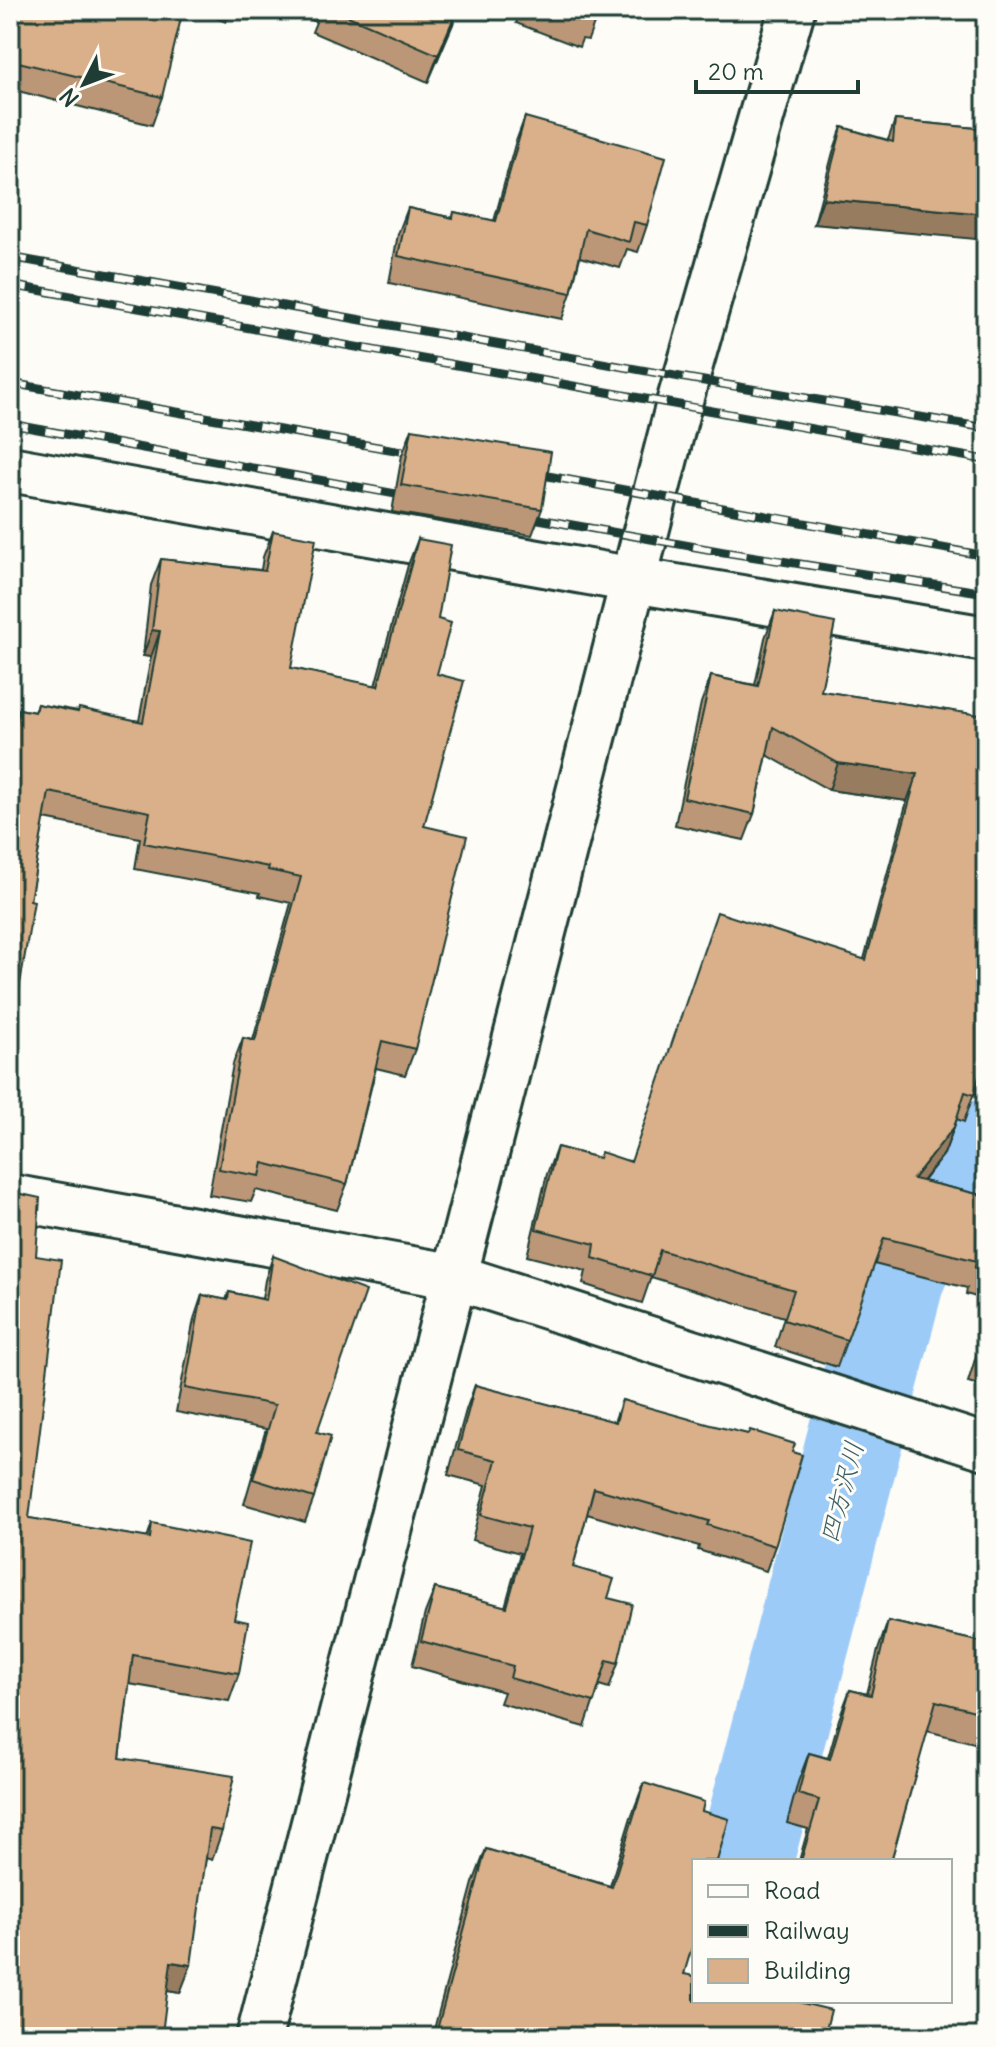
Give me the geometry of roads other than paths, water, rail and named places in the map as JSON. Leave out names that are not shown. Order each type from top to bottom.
[{"type":"street","points":[[259,2037],[682,392],[792,10]]},
{"type":"street","points":[[10,469],[986,639]]},
{"type":"street","points":[[10,1197],[456,1277],[986,1447]]},
{"type":"waterway","name":"四方沢川","points":[[746,1859],[897,1277],[919,1226],[986,1147]]},
{"type":"railway","points":[[10,257],[686,378],[986,428]]},
{"type":"railway","points":[[10,285],[986,460]]},
{"type":"railway","points":[[10,383],[424,455]]},
{"type":"railway","points":[[10,424],[418,498]]},
{"type":"railway","points":[[526,472],[986,556]]},
{"type":"railway","points":[[516,515],[724,552],[986,593]]}]
